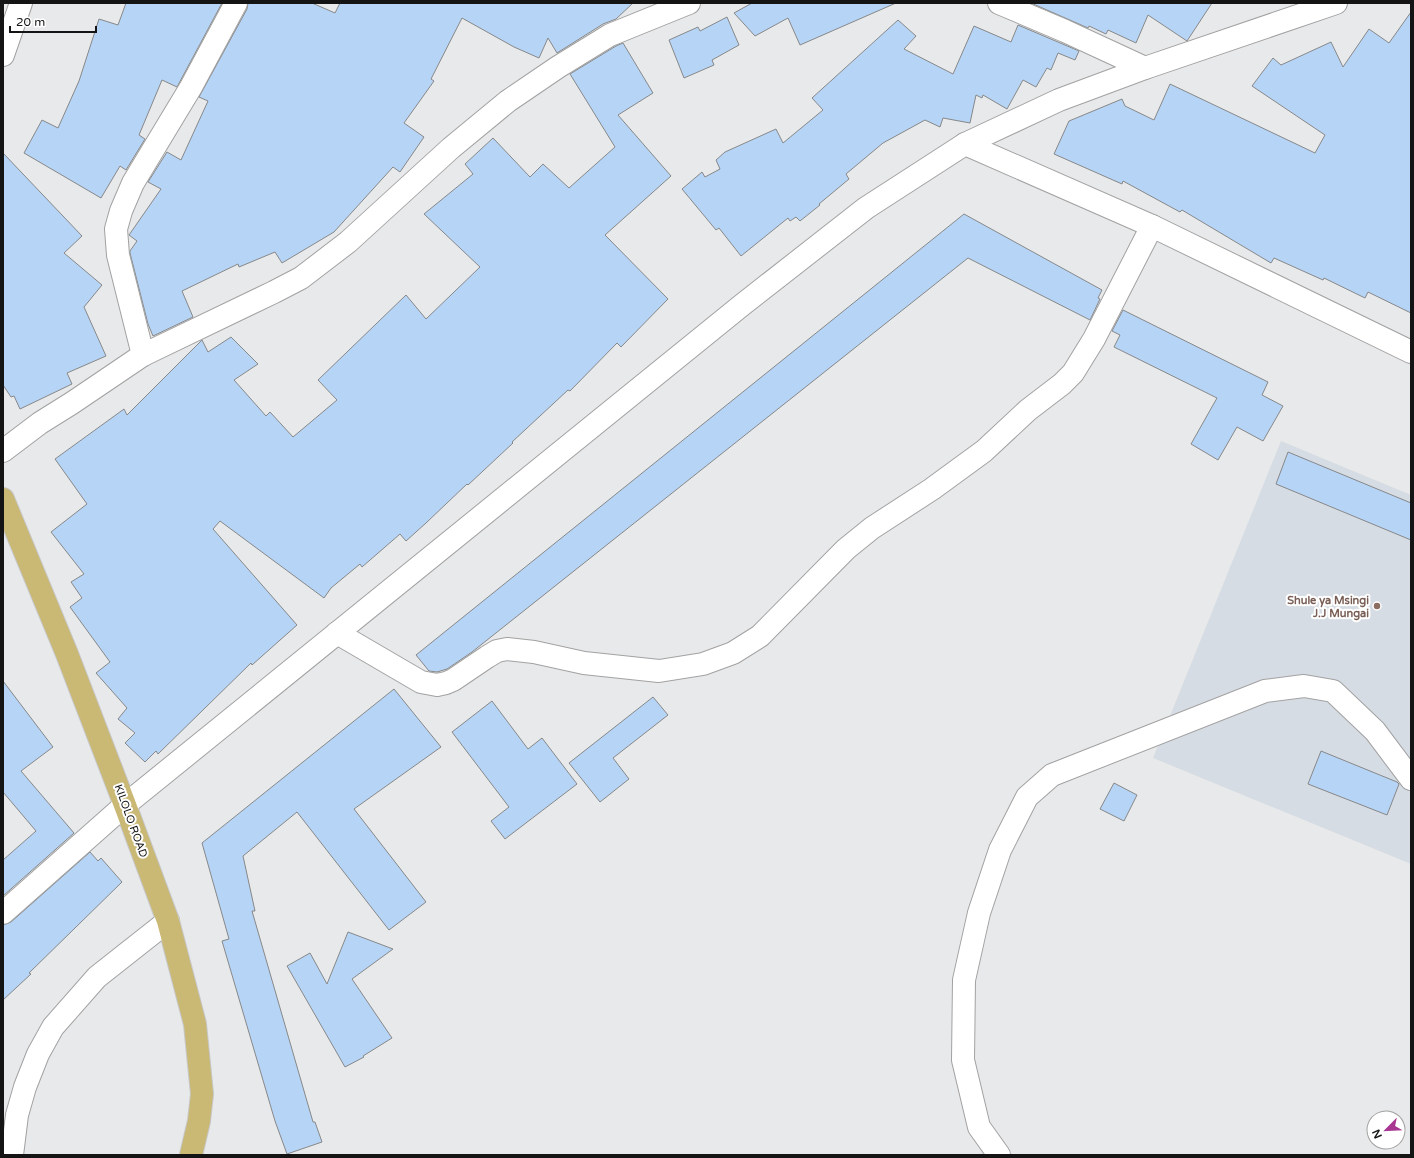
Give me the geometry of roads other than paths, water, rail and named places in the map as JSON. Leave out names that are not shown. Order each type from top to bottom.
[{"type":"main road","name":"KILOLO ROAD","points":[[3,499],[67,654],[126,805],[168,921],[195,1024],[202,1094],[199,1120],[191,1155]]},
{"type":"street","points":[[3,55],[21,3]]},
{"type":"street","points":[[143,354],[118,256],[116,229],[121,211],[133,184],[190,87],[236,3]]},
{"type":"street","points":[[3,451],[40,423],[143,354],[274,292],[300,278],[348,242],[451,148],[508,101],[558,67],[610,35],[689,3]]},
{"type":"street","points":[[999,3],[1065,31],[1145,68]]},
{"type":"street","points":[[3,913],[126,805],[724,320],[859,213],[965,144],[1059,100],[1145,68],[1336,3]]},
{"type":"street","points":[[965,144],[1152,226],[1411,352]]},
{"type":"street","points":[[337,633],[421,682],[437,685],[453,680],[497,651],[507,649],[534,652],[584,662],[659,671],[703,664],[733,653],[760,636],[846,549],[872,528],[932,489],[984,451],[1028,410],[1072,373],[1094,339],[1152,226]]},
{"type":"street","points":[[999,1155],[979,1127],[963,1060],[964,980],[979,913],[1000,850],[1027,797],[1052,775],[1265,691],[1304,686],[1333,691],[1375,731],[1411,779]]},
{"type":"street","points":[[12,1155],[16,1115],[38,1054],[53,1027],[97,977],[168,921]]},
{"type":"place","name":"Shule ya Msingi J.J Mungai","points":[[1377,606]]}]
